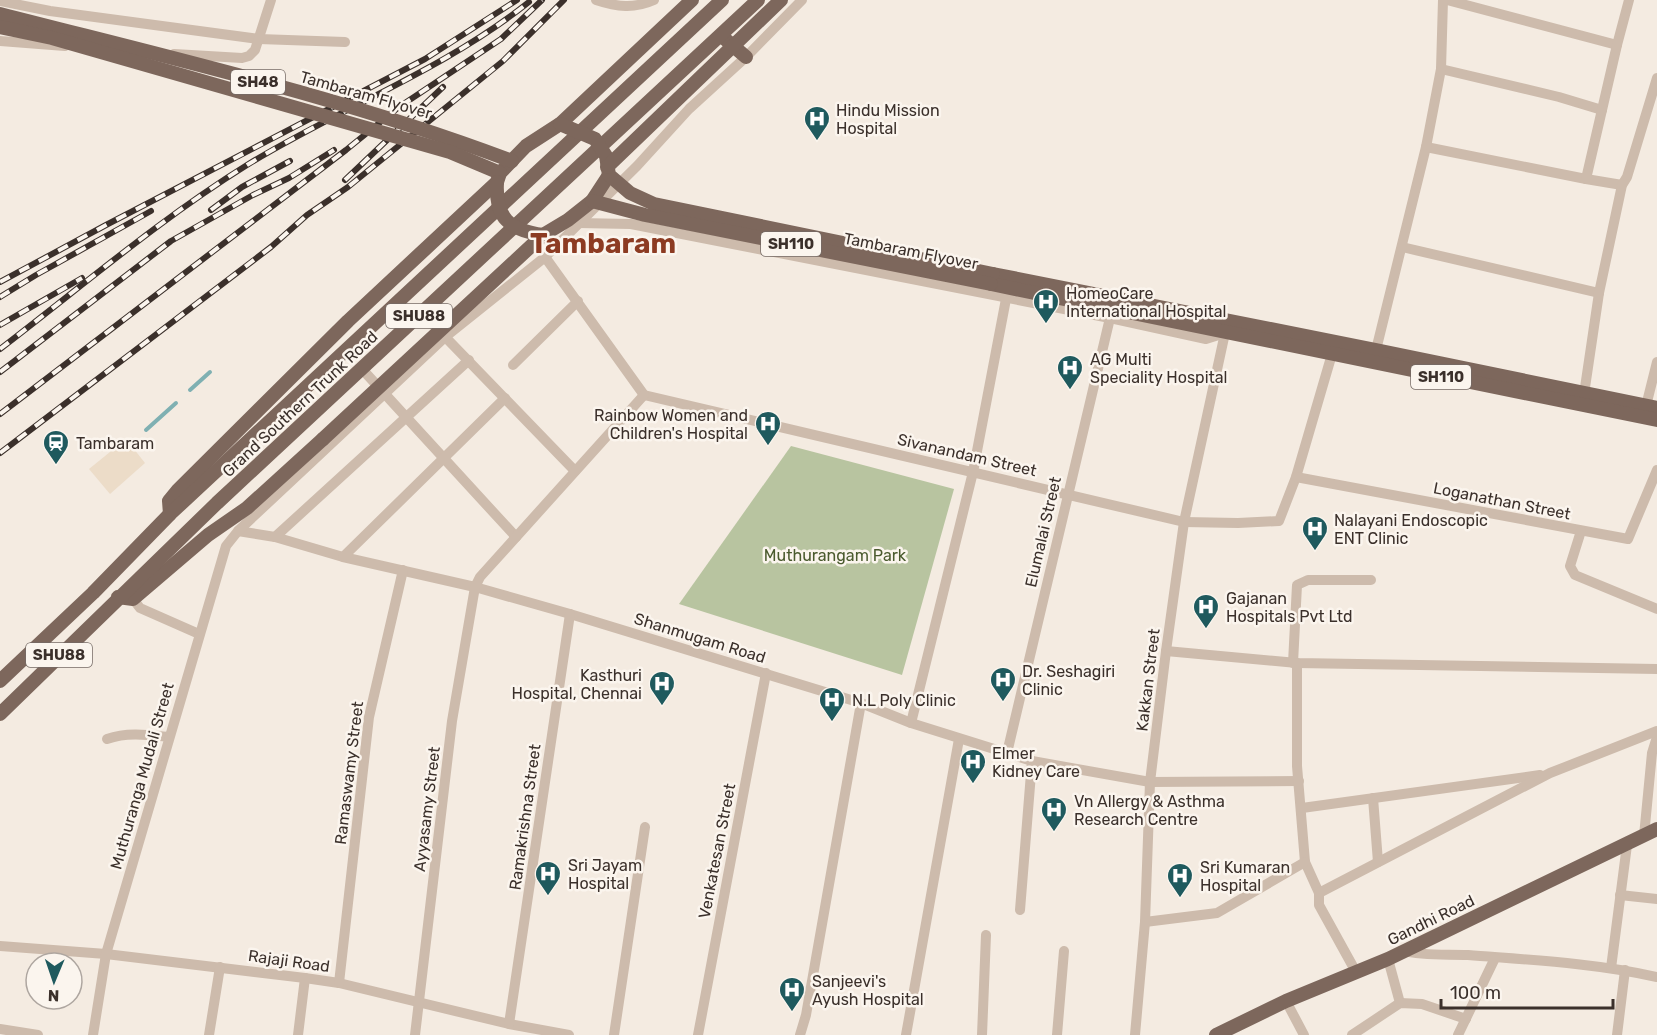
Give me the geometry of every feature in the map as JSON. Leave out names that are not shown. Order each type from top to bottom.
[{"type":"main road","points":[[170,514],[169,501],[178,490],[348,321],[498,178],[526,146],[560,124],[692,0]]},
{"type":"main road","name":"Grand Southern Trunk Road","points":[[0,681],[93,593],[170,514],[722,0]]},
{"type":"main road","name":"Grand Southern Trunk Road","points":[[0,714],[217,503],[758,0]]},
{"type":"main road","points":[[118,597],[133,599],[194,547],[247,508],[543,235],[568,220],[592,201],[608,171],[781,0]]},
{"type":"main road","name":"Tambaram Flyover","points":[[0,14],[297,92],[442,135],[512,161]]},
{"type":"main road","name":"Tambaram Flyover","points":[[0,27],[52,38],[450,152],[498,178]]},
{"type":"main road","points":[[721,35],[746,57]]},
{"type":"main road","points":[[560,124],[594,140],[606,156],[608,171]]},
{"type":"main road","name":"Tambaram Flyover","points":[[608,171],[630,193],[654,204],[1225,327]]},
{"type":"main road","points":[[498,178],[496,200],[506,220],[523,232],[543,235]]},
{"type":"main road","name":"Tambaram Flyover","points":[[592,201],[645,215],[1209,323]]},
{"type":"main road","name":"SH110","points":[[1225,327],[1376,350],[1584,399],[1657,420]]},
{"type":"main road","name":"SH110","points":[[1225,327],[1388,367],[1584,399],[1651,407]]},
{"type":"main road","name":"Gandhi Road","points":[[1216,1035],[1286,1001],[1388,959],[1657,829]]},
{"type":"street","points":[[0,41],[242,58],[249,56],[255,50],[271,0]]},
{"type":"street","points":[[596,0],[620,7],[640,5],[654,0]]},
{"type":"street","name":"Muthuranga Mudali Street","points":[[93,1035],[106,954],[226,546],[238,531],[446,337],[545,257],[637,166],[689,109],[746,57],[802,0]]},
{"type":"street","points":[[1376,350],[1426,147],[1441,69],[1445,0],[1617,45]]},
{"type":"street","points":[[1586,179],[1629,0]]},
{"type":"street","points":[[0,1],[14,1],[50,11],[259,39],[345,42]]},
{"type":"street","points":[[1441,69],[1559,97],[1602,110]]},
{"type":"street","points":[[1584,399],[1599,293],[1622,185],[1627,177],[1657,78]]},
{"type":"street","points":[[1426,147],[1622,185]]},
{"type":"street","points":[[578,224],[631,224],[1206,339],[1225,327]]},
{"type":"street","points":[[1402,247],[1599,293]]},
{"type":"street","points":[[474,587],[480,577],[644,395],[545,257]]},
{"type":"street","points":[[910,723],[973,472],[1006,299]]},
{"type":"street","points":[[513,365],[578,301]]},
{"type":"street","points":[[422,313],[575,471]]},
{"type":"street","name":"Elumalai Street","points":[[1007,753],[1110,318]]},
{"type":"street","name":"Kakkan Street","points":[[1135,1035],[1145,922],[1150,782],[1166,651],[1184,522],[1225,327]]},
{"type":"street","name":"Sivanandam Street","points":[[644,395],[1184,522],[1279,521],[1296,477],[1332,354]]},
{"type":"street","points":[[275,537],[468,360]]},
{"type":"street","points":[[1651,407],[1657,362]]},
{"type":"street","points":[[362,369],[516,537]]},
{"type":"street","points":[[343,557],[505,398]]},
{"type":"street","name":"Loganathan Street","points":[[1296,477],[1628,539],[1657,470]]},
{"type":"street","name":"Shanmugam Road","points":[[238,531],[275,537],[343,557],[474,587],[570,614],[861,703],[910,723],[1032,761],[1150,782],[1299,781]]},
{"type":"street","points":[[1581,531],[1570,566],[1575,575],[1657,609]]},
{"type":"street","name":"Ramaswamy Street","points":[[339,983],[369,717],[403,570]]},
{"type":"street","points":[[1356,972],[1319,905],[1319,893],[1305,862],[1299,781],[1295,663],[1297,585],[1308,580],[1371,580]]},
{"type":"street","name":"Ayyasamy Street","points":[[415,1035],[452,721],[474,587]]},
{"type":"street","points":[[133,599],[140,608],[199,634]]},
{"type":"street","name":"Ramakrishna Street","points":[[509,1024],[570,614]]},
{"type":"street","points":[[1166,651],[1295,663],[1657,669]]},
{"type":"street","name":"Venkatesan Street","points":[[698,1035],[766,674]]},
{"type":"street","points":[[800,1035],[806,1015],[861,703]]},
{"type":"street","points":[[1319,893],[1550,773],[1657,731]]},
{"type":"street","points":[[107,739],[117,735],[136,734],[169,737]]},
{"type":"street","points":[[1644,836],[1657,737]]},
{"type":"street","points":[[906,1035],[960,738]]},
{"type":"street","points":[[1020,910],[1032,761]]},
{"type":"street","points":[[1302,808],[1550,773]]},
{"type":"street","points":[[1373,798],[1378,862]]},
{"type":"street","points":[[614,1035],[645,827]]},
{"type":"street","points":[[1611,968],[1627,845]]},
{"type":"street","points":[[1145,922],[1217,913],[1305,862]]},
{"type":"street","points":[[1620,895],[1657,899]]},
{"type":"street","points":[[982,1035],[986,935]]},
{"type":"street","name":"Rajaji Road","points":[[0,946],[106,954],[339,983],[420,1004],[569,1035]]},
{"type":"street","points":[[1058,1035],[1064,951]]},
{"type":"street","points":[[1403,951],[1413,954],[1611,968],[1657,977]]},
{"type":"street","points":[[1458,1035],[1495,958]]},
{"type":"street","points":[[1388,959],[1400,1003]]},
{"type":"street","points":[[209,1035],[220,967]]},
{"type":"street","points":[[1617,1035],[1625,970]]},
{"type":"street","points":[[298,1035],[305,978]]},
{"type":"street","points":[[1286,1001],[1304,1035]]},
{"type":"street","points":[[1352,1035],[1400,1003],[1422,1004],[1466,1019]]},
{"type":"street","points":[[0,1029],[38,1035]]},
{"type":"green space","name":"Muthurangam Park","points":[[791,446],[954,489],[902,675],[679,604]]},
{"type":"shaded area","points":[[126,439],[145,463],[110,494],[89,469]]},
{"type":"waterway","points":[[190,390],[210,372]]},
{"type":"waterway","points":[[146,430],[176,403]]},
{"type":"railway","points":[[0,282],[425,59],[517,0]]},
{"type":"railway","points":[[0,414],[399,107],[501,39],[542,0]]},
{"type":"railway","points":[[0,453],[271,247],[307,215],[348,187],[503,61],[564,0]]},
{"type":"railway","points":[[0,349],[152,231],[247,165],[462,48],[529,2]]},
{"type":"railway","points":[[345,180],[443,87]]},
{"type":"railway","points":[[0,372],[171,241],[253,195],[289,178],[334,150]]},
{"type":"railway","points":[[211,210],[242,187],[290,161]]},
{"type":"railway","points":[[0,297],[151,211]]},
{"type":"railway","points":[[0,325],[82,278]]},
{"type":"place","name":"Hindu Mission Hospital","points":[[817,142]]},
{"type":"place","name":"HomeoCare International Hospital","points":[[1046,325]]},
{"type":"place","name":"AG Multi Speciality Hospital","points":[[1070,391]]},
{"type":"place","name":"Rainbow Women and Children's Hospital","points":[[768,447]]},
{"type":"place","name":"Tambaram","points":[[56,466]]},
{"type":"place","name":"Nalayani Endoscopic ENT Clinic","points":[[1315,552]]},
{"type":"place","name":"Gajanan Hospitals Pvt Ltd","points":[[1206,630]]},
{"type":"place","name":"Dr. Seshagiri Clinic","points":[[1003,703]]},
{"type":"place","name":"Kasthuri Hospital, Chennai","points":[[662,707]]},
{"type":"place","name":"N.L Poly Clinic","points":[[832,723]]},
{"type":"place","name":"Elmer Kidney Care","points":[[973,785]]},
{"type":"place","name":"Vn Allergy & Asthma Research Centre","points":[[1054,833]]},
{"type":"place","name":"Sri Jayam Hospital","points":[[548,897]]},
{"type":"place","name":"Sri Kumaran Hospital","points":[[1180,899]]},
{"type":"place","name":"Sanjeevi's Ayush Hospital","points":[[792,1013]]},
{"type":"district","name":"Tambaram","points":[[603,243]]}]
